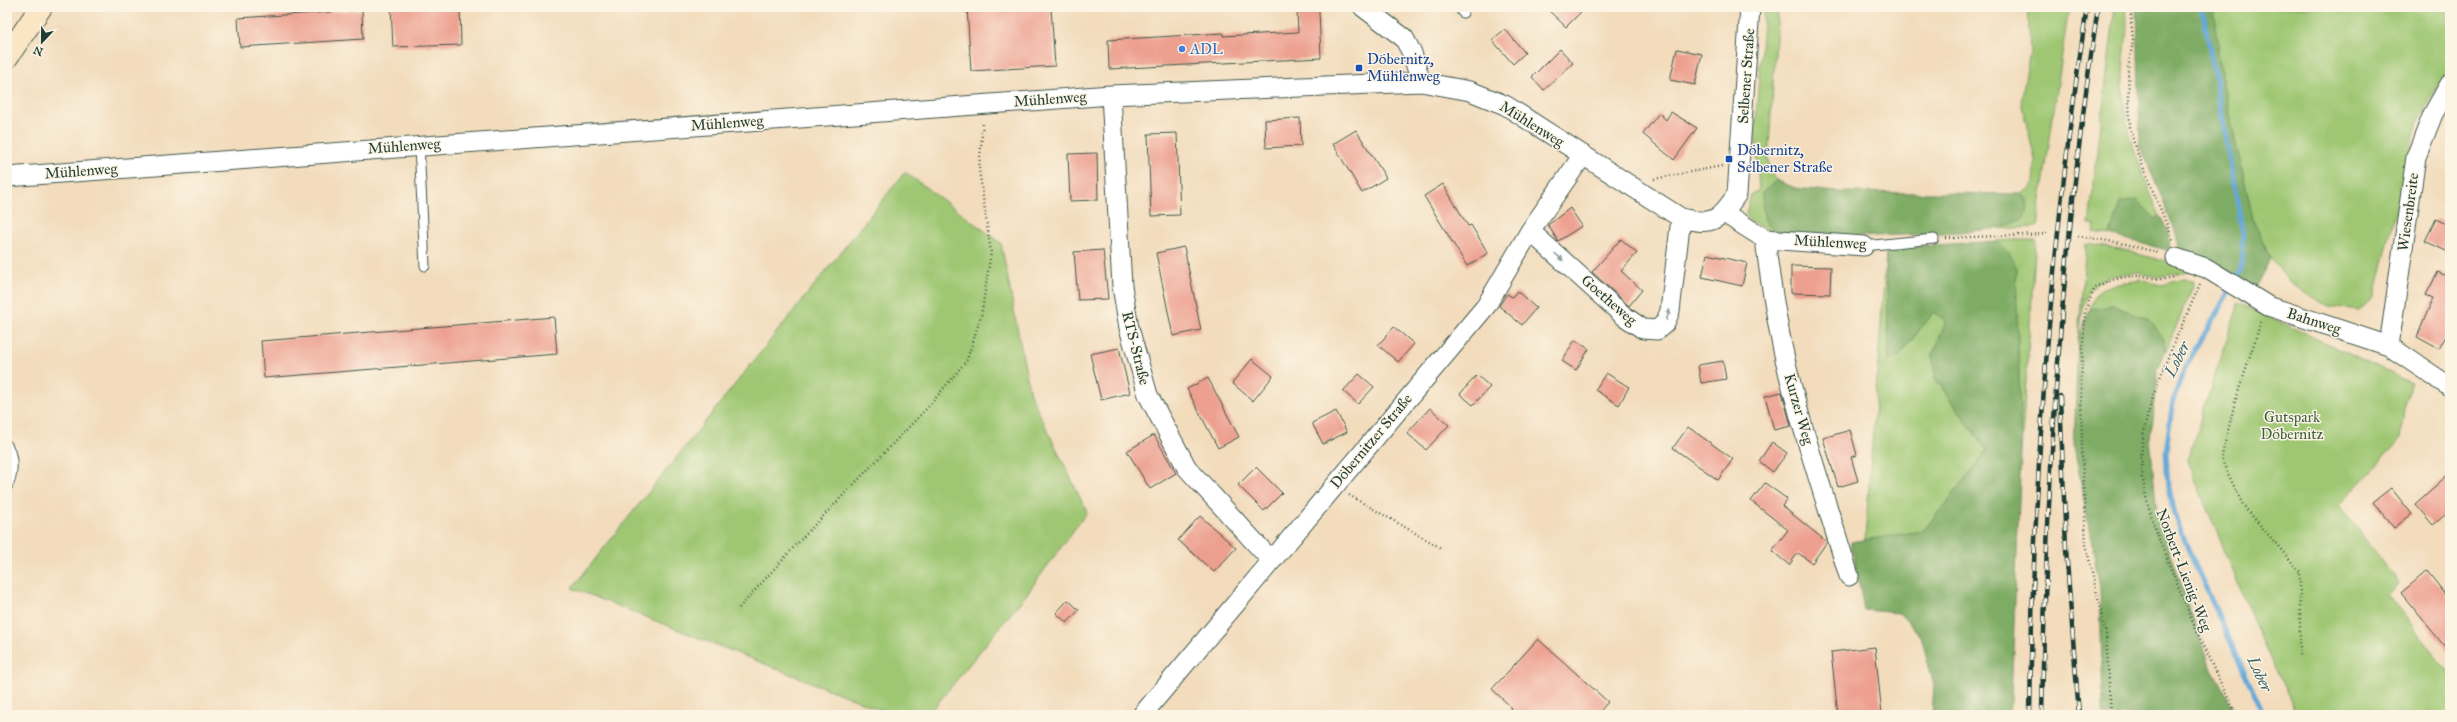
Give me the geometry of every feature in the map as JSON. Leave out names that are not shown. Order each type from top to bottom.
[{"type":"main road","points":[[7,57],[41,7]]},
{"type":"street","points":[[1363,7],[1404,38],[1412,53],[1420,82]]},
{"type":"street","name":"Selbener Straße","points":[[1724,212],[1737,194],[1750,7]]},
{"type":"street","name":"Mühlenweg","points":[[7,177],[419,145],[1111,95],[1420,82],[1470,90],[1505,105],[1680,218],[1701,223],[1724,212]]},
{"type":"street","name":"Wiesenbreite","points":[[2389,346],[2416,157],[2433,114],[2450,84]]},
{"type":"street","name":"RTS-Straße","points":[[1111,95],[1122,286],[1129,328],[1148,395],[1187,468],[1271,560]]},
{"type":"street","name":"Döbernitzer Straße","points":[[1142,715],[1333,486],[1486,306],[1530,231],[1583,155]]},
{"type":"street","points":[[1724,212],[1764,239]]},
{"type":"street","name":"Goetheweg","points":[[1530,231],[1624,316],[1643,329],[1656,330],[1665,323],[1670,311],[1680,218]]},
{"type":"street","name":"Mühlenweg","points":[[1764,239],[1864,246]]},
{"type":"street","name":"Kurzer Weg","points":[[1764,239],[1772,295],[1785,359],[1805,435],[1849,576]]},
{"type":"street","name":"Bahnweg","points":[[2177,267],[2209,270],[2268,306],[2389,346],[2450,387]]},
{"type":"lane","points":[[419,145],[425,266]]},
{"type":"lane","name":"Mühlenweg","points":[[1864,246],[1934,239]]},
{"type":"lane","points":[[7,445],[13,456],[10,482],[7,487]]},
{"type":"path","points":[[2130,7],[2133,40],[2128,69],[2130,128],[2134,147],[2173,237],[2177,267]]},
{"type":"path","points":[[739,608],[805,535],[930,405],[967,360],[981,316],[991,253],[979,169],[985,104]]},
{"type":"path","points":[[1626,184],[1740,163]]},
{"type":"path","points":[[1934,239],[2047,234]]},
{"type":"path","points":[[2078,236],[2126,244],[2177,267]]},
{"type":"path","points":[[2111,715],[2106,634],[2086,545],[2081,383],[2085,311],[2094,288],[2111,280],[2138,276],[2159,281],[2177,267]]},
{"type":"path","name":"Norbert-Lienig-Weg","points":[[2209,270],[2162,375],[2149,414],[2142,446],[2144,479],[2148,508],[2160,542],[2209,663],[2237,715]]},
{"type":"path","points":[[2268,306],[2256,331],[2235,402],[2221,459],[2243,505],[2300,572],[2300,657]]},
{"type":"path","points":[[1333,486],[1440,548]]},
{"type":"green space","points":[[1764,7],[1778,7],[1768,161],[1771,173],[1776,180],[1762,193],[1785,232],[1774,234],[1749,221],[1746,213],[1751,194],[1759,190],[1755,131]]},
{"type":"green space","points":[[2028,7],[2069,7],[2037,227],[1993,229],[2024,219],[2028,200],[2020,194],[2029,189],[2034,182],[2035,160],[2021,102],[2030,51]]},
{"type":"green space","points":[[2115,7],[2126,7],[2127,15],[2123,74],[2125,112],[2139,165],[2160,216],[2156,219],[2120,203],[2110,235],[2093,232],[2094,225],[2089,224]]},
{"type":"green space","points":[[2137,7],[2213,8],[2222,80],[2253,219],[2271,259],[2256,288],[2186,255],[2180,249],[2174,228],[2140,145]]},
{"type":"green space","points":[[2211,7],[2450,7],[2450,65],[2417,124],[2374,298],[2359,310],[2329,306],[2309,296],[2288,281],[2265,249],[2253,219],[2222,80]]},
{"type":"green space","points":[[905,172],[1001,243],[1030,394],[1087,512],[1026,595],[928,715],[894,715],[572,588]]},
{"type":"green space","points":[[1776,180],[1795,188],[1838,192],[2020,194],[2026,200],[2028,209],[2024,219],[1992,229],[1913,235],[1808,235],[1784,232],[1770,227],[1767,224],[1763,211],[1762,193]]},
{"type":"green space","points":[[2137,200],[2156,219],[2160,216],[2169,237],[2170,242],[2167,250],[2110,235],[2120,203]]},
{"type":"green space","points":[[2036,240],[2021,452],[2016,270],[1997,241]]},
{"type":"green space","points":[[1997,241],[2010,254],[2016,270],[2021,452],[2011,700],[2008,715],[1932,715],[1934,686],[1921,636],[1899,613],[1864,610],[1851,542],[1923,531],[1978,464],[1986,449],[1935,378],[1933,354],[1946,321],[1934,312],[1898,357],[1889,360],[1886,253],[1891,248]]},
{"type":"green space","points":[[2086,244],[2120,249],[2195,270],[2192,272],[2169,274],[2159,277],[2138,273],[2111,276],[2097,282],[2088,292],[2084,304],[2078,340]]},
{"type":"green space","points":[[1886,253],[1889,360],[1898,357],[1934,312],[1946,321],[1933,354],[1935,378],[1986,449],[1978,464],[1923,531],[1865,540]]},
{"type":"green space","points":[[2183,279],[2193,280],[2193,286],[2166,351],[2164,340],[2114,306],[2090,309],[2094,297],[2101,289],[2113,285],[2140,280],[2161,285]]},
{"type":"green space","name":"Gutspark Döbernitz","points":[[2239,303],[2412,383],[2404,408],[2401,439],[2339,505],[2399,584],[2388,595],[2450,674],[2450,715],[2297,715],[2259,634],[2187,460]]},
{"type":"green space","points":[[2114,306],[2148,319],[2164,340],[2165,352],[2157,373],[2150,438],[2157,514],[2209,663],[2237,715],[2103,715],[2100,588],[2074,446],[2078,340],[2090,309]]},
{"type":"building","points":[[391,7],[460,7],[461,45],[393,47]]},
{"type":"building","points":[[967,7],[1051,7],[1055,66],[971,71]]},
{"type":"building","points":[[1545,7],[1586,7],[1566,27]]},
{"type":"building","points":[[362,10],[363,39],[240,47],[238,18]]},
{"type":"building","points":[[1319,10],[1321,58],[1109,69],[1108,40],[1223,33],[1223,36],[1298,32],[1297,11]]},
{"type":"building","points":[[1505,29],[1525,53],[1513,64],[1492,40]]},
{"type":"building","points":[[1560,49],[1573,63],[1544,90],[1532,77]]},
{"type":"building","points":[[1677,49],[1702,54],[1695,85],[1670,80]]},
{"type":"building","points":[[1671,112],[1697,128],[1674,160],[1643,134],[1659,113],[1666,120]]},
{"type":"building","points":[[1300,118],[1301,146],[1266,148],[1265,120]]},
{"type":"building","points":[[1356,130],[1386,178],[1362,193],[1333,144]]},
{"type":"building","points":[[1177,133],[1180,215],[1151,216],[1148,134]]},
{"type":"building","points":[[1097,153],[1098,200],[1070,201],[1068,154]]},
{"type":"building","points":[[1443,184],[1468,226],[1471,225],[1488,253],[1467,266],[1424,196]]},
{"type":"building","points":[[1570,208],[1582,226],[1558,241],[1548,225]]},
{"type":"building","points":[[2436,219],[2450,226],[2450,253],[2425,241]]},
{"type":"building","points":[[1621,239],[1637,253],[1621,271],[1642,290],[1629,306],[1592,272]]},
{"type":"building","points":[[1184,247],[1201,330],[1173,336],[1156,253]]},
{"type":"building","points":[[1103,250],[1108,299],[1078,300],[1074,252]]},
{"type":"building","points":[[1707,254],[1747,263],[1742,286],[1702,277]]},
{"type":"building","points":[[1791,266],[1831,267],[1830,294],[1791,293]]},
{"type":"building","points":[[2438,272],[2450,278],[2450,328],[2439,349],[2417,337],[2433,298],[2426,295]]},
{"type":"building","points":[[1517,291],[1536,308],[1522,325],[1499,306],[1507,294],[1512,297]]},
{"type":"building","points":[[554,317],[557,354],[264,378],[261,341]]},
{"type":"building","points":[[1394,327],[1414,344],[1398,362],[1378,345]]},
{"type":"building","points":[[1575,340],[1589,349],[1576,370],[1562,361]]},
{"type":"building","points":[[1119,348],[1130,393],[1101,400],[1090,354]]},
{"type":"building","points":[[1252,359],[1273,376],[1253,401],[1232,383]]},
{"type":"building","points":[[1723,361],[1726,379],[1701,383],[1698,365]]},
{"type":"building","points":[[1606,373],[1629,387],[1619,405],[1595,390]]},
{"type":"building","points":[[1359,374],[1374,387],[1358,404],[1343,391]]},
{"type":"building","points":[[1477,375],[1490,387],[1473,405],[1460,394]]},
{"type":"building","points":[[1208,378],[1239,437],[1218,448],[1187,389]]},
{"type":"building","points":[[1782,392],[1791,426],[1774,430],[1765,396]]},
{"type":"building","points":[[1430,408],[1449,425],[1426,450],[1407,433]]},
{"type":"building","points":[[1336,411],[1347,432],[1323,444],[1312,423]]},
{"type":"building","points":[[1688,427],[1733,459],[1718,480],[1673,448]]},
{"type":"building","points":[[1850,430],[1857,455],[1851,457],[1858,481],[1838,487],[1823,438]]},
{"type":"building","points":[[1154,435],[1176,473],[1150,489],[1127,451]]},
{"type":"building","points":[[1772,442],[1787,453],[1773,472],[1759,461]]},
{"type":"building","points":[[1256,467],[1282,493],[1264,511],[1238,485]]},
{"type":"building","points":[[2450,473],[2450,511],[2433,525],[2415,504]]},
{"type":"building","points":[[1765,483],[1787,499],[1782,506],[1827,542],[1812,563],[1798,553],[1789,565],[1772,551],[1788,530],[1751,501]]},
{"type":"building","points":[[2391,488],[2412,514],[2394,528],[2373,502]]},
{"type":"building","points":[[1200,516],[1236,548],[1214,572],[1178,540]]},
{"type":"building","points":[[2427,571],[2450,600],[2450,653],[2401,593]]},
{"type":"building","points":[[1068,600],[1079,610],[1067,623],[1056,613]]},
{"type":"building","points":[[1538,639],[1608,702],[1597,715],[1505,715],[1512,708],[1492,689]]},
{"type":"building","points":[[1875,647],[1882,715],[1838,715],[1831,652]]},
{"type":"waterway","name":"Lober","points":[[2202,7],[2243,234],[2241,270],[2185,368],[2173,400],[2166,451],[2168,488],[2174,514],[2189,551],[2264,715]]},
{"type":"railway","points":[[2030,715],[2035,538],[2046,360],[2063,183],[2087,7]]},
{"type":"railway","points":[[2042,715],[2047,537],[2058,360],[2075,183],[2085,95],[2098,7]]},
{"type":"railway","points":[[2060,396],[2066,549],[2079,715]]},
{"type":"place","name":"ADL","points":[[1182,49]]},
{"type":"place","name":"Döbernitz, Mühlenweg","points":[[1359,68]]},
{"type":"place","name":"Döbernitz, Selbener Straße","points":[[1729,159]]}]
